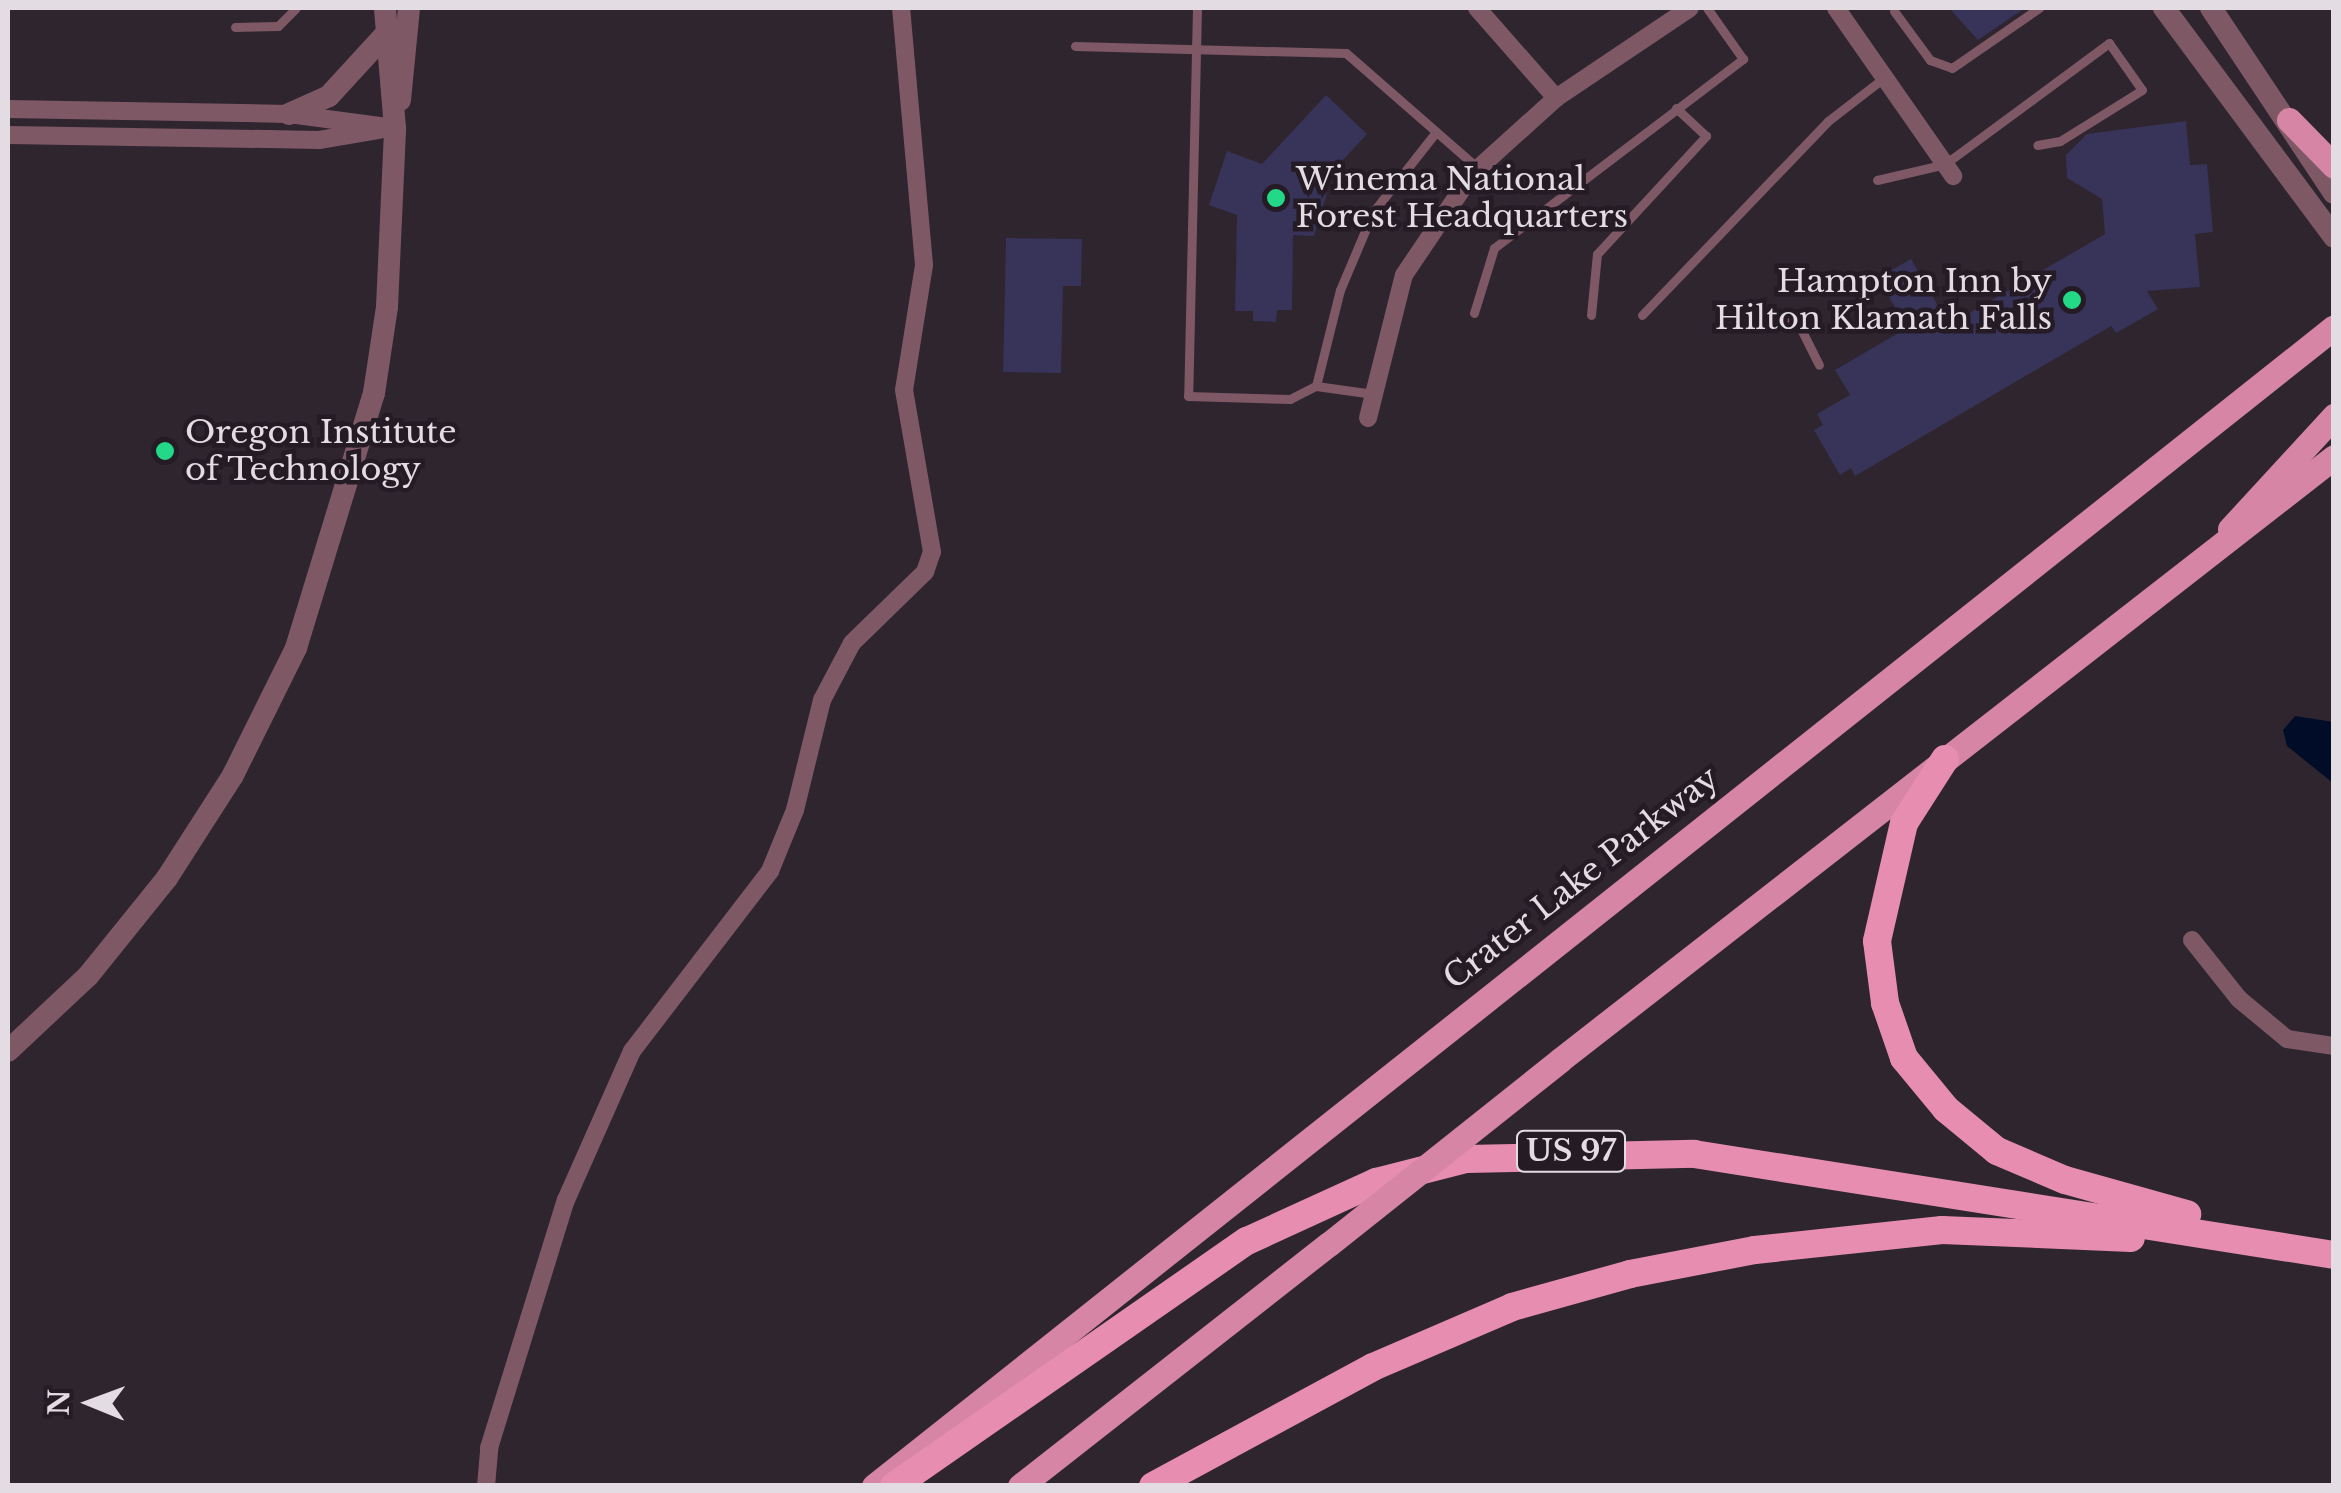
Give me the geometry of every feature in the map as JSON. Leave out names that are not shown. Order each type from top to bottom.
[{"type":"highway","points":[[1945,759],[1904,822],[1877,940],[1885,1003],[1904,1058],[1946,1109],[1997,1151],[2064,1180],[2334,1255]]},
{"type":"highway","name":"US 97","points":[[894,1486],[1247,1241],[1376,1182],[1466,1158],[1694,1154],[2334,1255]]},
{"type":"highway","points":[[1153,1486],[1373,1367],[1512,1307],[1737,1253],[1942,1230],[2334,1255]]},
{"type":"main road","points":[[2289,120],[2334,166]]},
{"type":"main road","name":"Crater Lake Parkway","points":[[874,1486],[2334,327]]},
{"type":"main road","points":[[2216,549],[2250,500],[2334,416]]},
{"type":"main road","points":[[1020,1486],[2334,457]]},
{"type":"street","points":[[385,8],[384,36],[395,128]]},
{"type":"street","points":[[8,1051],[88,976],[167,878],[233,775],[296,648],[374,393],[391,255],[395,128],[409,8]]},
{"type":"street","points":[[486,1486],[489,1448],[566,1200],[632,1051],[770,871],[795,810],[822,700],[852,642],[925,572],[932,552],[904,390],[924,264],[902,8]]},
{"type":"street","points":[[1477,8],[1556,98]]},
{"type":"street","points":[[1368,418],[1404,274],[1478,168],[1556,98],[1690,8]]},
{"type":"street","points":[[1836,8],[1949,170]]},
{"type":"street","points":[[2164,8],[2334,237]]},
{"type":"street","points":[[2211,8],[2334,193]]},
{"type":"street","points":[[289,114],[330,96],[384,36]]},
{"type":"street","points":[[8,108],[289,114],[395,128]]},
{"type":"street","points":[[8,136],[319,140],[395,128]]},
{"type":"street","points":[[2192,940],[2239,999],[2288,1039],[2334,1046]]},
{"type":"lane","points":[[235,27],[278,26],[296,8]]},
{"type":"lane","points":[[1197,8],[1188,396],[1290,399],[1316,386],[1374,394]]},
{"type":"lane","points":[[1474,313],[1494,248],[1743,59],[1707,8]]},
{"type":"lane","points":[[1894,12],[1930,60],[1952,68],[2039,8]]},
{"type":"lane","points":[[1877,180],[1949,170],[2109,43],[2142,90],[2060,141],[2037,146]]},
{"type":"lane","points":[[1075,46],[1346,53],[1478,168]]},
{"type":"lane","points":[[1642,315],[1828,122],[1885,78]]},
{"type":"lane","points":[[1591,315],[1597,254],[1706,136],[1676,108]]},
{"type":"lane","points":[[1316,386],[1340,290],[1373,212],[1436,132]]},
{"type":"lane","points":[[1781,315],[1797,320],[1819,365]]},
{"type":"water","points":[[2295,716],[2333,722],[2333,783],[2287,746],[2283,730]]},
{"type":"building","points":[[1949,8],[2025,8],[1978,40]]},
{"type":"building","points":[[1326,95],[1367,134],[1319,186],[1327,193],[1314,236],[1293,235],[1292,310],[1277,310],[1276,322],[1253,321],[1253,311],[1235,311],[1237,215],[1209,205],[1227,151],[1262,164]]},
{"type":"building","name":"Hampton Inn by Hilton Klamath Falls","points":[[2186,121],[2190,165],[2207,164],[2213,232],[2195,234],[2200,287],[2147,291],[2158,309],[2116,333],[2111,326],[1855,476],[1851,468],[1840,475],[1814,430],[1823,425],[1817,414],[1850,395],[1835,370],[1907,328],[1878,278],[1911,259],[1949,325],[2105,234],[2102,199],[2067,178],[2066,155],[2087,134]]},
{"type":"building","points":[[1006,238],[1082,239],[1081,286],[1063,286],[1061,373],[1003,372]]},
{"type":"place","name":"Winema National Forest Headquarters","points":[[1276,198]]},
{"type":"place","name":"Hampton Inn by Hilton Klamath Falls","points":[[2072,300]]},
{"type":"place","name":"Oregon Institute of Technology","points":[[165,451]]}]
